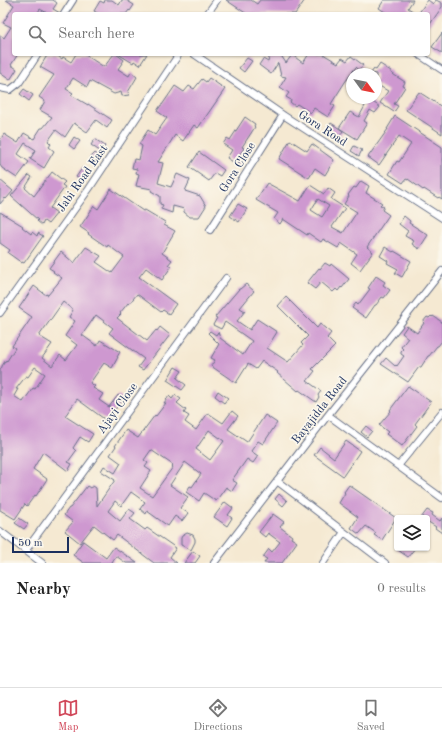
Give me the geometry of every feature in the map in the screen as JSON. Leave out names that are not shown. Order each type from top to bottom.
[{"type":"street","points":[[65,12],[73,0]]},
{"type":"street","points":[[208,12],[216,0]]},
{"type":"street","points":[[0,88],[10,90],[19,83],[37,56]]},
{"type":"street","name":"Jabi Road East","points":[[0,313],[90,189],[178,56]]},
{"type":"street","name":"Gora Road","points":[[197,56],[283,115],[442,218]]},
{"type":"street","points":[[421,56],[442,70]]},
{"type":"street","name":"Gora Close","points":[[210,230],[283,115]]},
{"type":"street","name":"Bayajidda Road","points":[[214,563],[328,415],[442,271]]},
{"type":"street","name":"Ajayi Close","points":[[26,550],[226,278]]},
{"type":"street","points":[[398,466],[442,412]]},
{"type":"street","points":[[328,415],[442,498]]},
{"type":"street","points":[[277,481],[385,563]]},
{"type":"street","points":[[0,531],[42,563]]},
{"type":"street","points":[[323,563],[344,532]]},
{"type":"building","points":[[6,0],[53,0],[57,3],[53,9],[58,12],[45,12],[40,9],[38,12],[12,12],[12,56],[17,56],[11,65],[17,69],[10,80],[0,73],[0,35],[4,38],[11,27],[3,23],[14,5]]},
{"type":"building","points":[[105,0],[112,0],[119,5],[122,0],[126,0],[134,5],[128,12],[94,11],[100,1],[104,3]]},
{"type":"building","points":[[226,0],[251,0],[257,4],[260,0],[305,0],[296,12],[244,12]]},
{"type":"building","points":[[384,0],[413,0],[408,8],[414,12],[385,12],[379,8]]},
{"type":"building","points":[[428,0],[433,4],[436,0],[442,3],[442,7],[430,24],[430,12],[419,12]]},
{"type":"building","points":[[442,33],[442,53],[432,47]]},
{"type":"building","points":[[47,56],[58,56],[62,59],[63,57],[71,62],[75,56],[87,56],[104,67],[112,56],[119,56],[124,60],[118,69],[129,76],[131,72],[137,77],[128,92],[129,95],[122,96],[121,92],[114,94],[90,81],[87,87],[73,78],[66,89],[73,93],[71,95],[112,120],[107,128],[96,120],[87,132],[74,123],[65,137],[56,130],[48,141],[51,144],[49,147],[54,151],[44,168],[30,159],[36,150],[25,143],[18,154],[29,162],[17,178],[0,165],[0,140],[4,134],[18,143],[24,133],[34,139],[41,128],[43,128],[52,117],[40,110],[45,101],[39,97],[54,75],[40,67]]},
{"type":"building","points":[[121,56],[146,56],[140,65],[134,61],[133,63]]},
{"type":"building","points":[[270,56],[281,56],[286,63],[291,56],[293,56],[303,63],[308,56],[326,56],[338,63],[342,58],[347,61],[351,56],[363,65],[361,68],[346,68],[346,81],[331,104],[335,106],[328,117],[314,108],[311,113],[297,104],[295,106],[290,102],[291,100],[286,97],[289,93],[280,87],[286,77],[281,76],[278,63],[271,74],[259,65],[263,59],[268,62]]},
{"type":"building","points":[[247,58],[252,61],[244,72],[239,68]]},
{"type":"building","points":[[380,64],[405,82],[403,86],[405,87],[394,104],[398,106],[394,112],[382,104],[382,100],[388,91],[382,88],[382,68],[377,68]]},
{"type":"building","points":[[209,78],[225,89],[198,128],[194,125],[183,141],[175,135],[158,162],[163,163],[158,183],[171,187],[177,174],[190,180],[185,191],[200,196],[206,206],[199,217],[190,217],[184,212],[184,209],[173,206],[172,213],[161,209],[163,205],[160,204],[160,196],[151,191],[152,189],[136,186],[139,174],[136,173],[137,169],[132,168],[134,159],[139,160],[142,146],[139,144],[148,130],[155,135],[167,118],[157,111],[175,86],[184,92],[189,86],[194,89],[202,79],[206,82]]},
{"type":"building","points":[[24,89],[33,95],[29,101],[20,94]]},
{"type":"building","points":[[419,92],[442,107],[442,134],[406,110]]},
{"type":"building","points":[[362,104],[376,104],[380,107],[375,113],[370,110],[364,121],[367,123],[357,139],[339,128],[350,112],[359,117],[365,106]]},
{"type":"building","points":[[395,116],[442,147],[442,199],[424,189],[423,190],[408,179],[406,179],[403,183],[389,174],[397,161],[399,162],[411,144],[399,136],[379,165],[368,157],[388,129]]},
{"type":"building","points":[[245,117],[255,124],[255,127],[242,147],[244,148],[238,157],[241,159],[238,165],[227,158],[232,150],[223,144],[227,138],[230,140]]},
{"type":"building","points":[[331,123],[343,131],[337,140],[333,137],[335,133],[328,128]]},
{"type":"building","points":[[74,137],[80,141],[74,149],[69,145]]},
{"type":"building","points":[[95,139],[105,146],[101,152],[91,145]]},
{"type":"building","points":[[290,140],[307,151],[312,144],[334,160],[325,175],[315,168],[309,178],[279,159]]},
{"type":"building","points":[[354,146],[362,150],[359,156],[351,151]]},
{"type":"building","points":[[199,152],[224,170],[220,176],[215,173],[209,181],[189,167]]},
{"type":"building","points":[[95,153],[100,157],[96,163],[90,158]]},
{"type":"building","points":[[83,167],[90,172],[83,181],[76,177]]},
{"type":"building","points":[[52,172],[65,182],[62,185],[65,187],[50,208],[57,213],[48,224],[44,221],[42,225],[11,196],[29,175],[32,177],[25,188],[34,196]]},
{"type":"building","points":[[0,180],[13,191],[0,204]]},
{"type":"building","points":[[361,181],[369,186],[366,193],[382,203],[380,205],[384,207],[382,210],[389,215],[367,247],[373,252],[360,270],[351,263],[357,254],[341,243],[338,248],[323,239],[321,242],[308,233],[307,235],[283,219],[280,224],[274,219],[278,213],[256,200],[267,183],[300,201],[310,185],[324,194],[328,188],[335,193],[331,199],[345,208],[332,227],[343,233],[357,212],[344,204],[354,187],[356,188]],"holes":[[[318,199],[329,206],[322,217],[311,210]]]},
{"type":"building","points":[[111,189],[143,211],[145,210],[165,222],[164,225],[175,231],[162,253],[172,260],[168,265],[171,267],[162,280],[146,268],[139,277],[176,304],[169,314],[163,310],[161,312],[137,294],[117,318],[147,341],[160,327],[170,335],[143,370],[138,367],[144,359],[109,333],[113,328],[96,315],[82,335],[97,346],[100,340],[120,352],[112,368],[104,363],[90,383],[95,386],[93,388],[103,394],[99,400],[109,407],[118,395],[124,399],[107,421],[77,399],[65,416],[93,434],[88,442],[80,437],[73,448],[76,451],[68,462],[72,464],[68,471],[43,452],[33,469],[47,479],[36,496],[35,495],[27,506],[25,504],[15,519],[0,510],[0,370],[15,348],[12,346],[32,317],[19,308],[34,286],[48,295],[62,278],[49,268],[61,252],[74,263],[86,247],[101,256],[96,262],[112,273],[124,257],[108,245],[107,247],[80,227],[94,206],[98,209]],"holes":[[[63,302],[73,310],[69,317],[75,321],[65,336],[77,345],[66,360],[60,355],[52,366],[42,358],[52,344],[39,336]],[[35,367],[45,374],[35,389],[33,388],[23,402],[14,396],[18,389],[16,389],[26,376],[28,377]]]},
{"type":"building","points":[[238,204],[247,209],[239,222],[230,216]]},
{"type":"building","points":[[0,212],[23,226],[22,227],[31,234],[32,232],[37,236],[38,233],[43,236],[24,263],[8,253],[10,250],[0,243]]},
{"type":"building","points":[[404,216],[410,221],[409,223],[428,235],[419,249],[412,244],[414,241],[405,236],[408,231],[399,224]]},
{"type":"building","points":[[385,247],[411,261],[402,277],[395,273],[398,269],[387,263],[388,261],[380,256]]},
{"type":"building","points":[[325,263],[330,266],[331,264],[349,279],[338,291],[336,289],[333,292],[321,282],[315,289],[307,283]]},
{"type":"building","points":[[376,276],[385,282],[383,285],[390,290],[384,298],[382,297],[375,305],[366,318],[352,308],[356,303],[358,305],[370,289],[368,288]]},
{"type":"building","points":[[246,284],[254,291],[240,308],[245,311],[237,321],[250,330],[257,319],[277,332],[267,348],[288,362],[303,345],[301,343],[308,336],[278,306],[286,297],[317,328],[320,324],[331,333],[327,338],[335,346],[312,369],[315,371],[307,381],[321,391],[316,402],[299,390],[298,391],[277,373],[278,372],[262,361],[256,369],[248,364],[236,383],[211,366],[215,360],[211,358],[219,344],[208,333],[210,331],[216,335],[218,332],[220,338],[243,355],[252,341],[225,322],[221,329],[213,325],[217,318],[215,317],[239,289]]},
{"type":"building","points":[[431,316],[442,322],[442,341],[428,356],[408,382],[381,364],[386,358],[397,366],[404,356],[401,354],[403,349],[401,347],[408,338],[402,333],[407,326],[417,333],[427,317],[429,318]]},
{"type":"building","points":[[175,367],[182,371],[177,378],[186,385],[182,390],[167,380]]},
{"type":"building","points":[[408,386],[431,402],[415,424],[417,426],[402,446],[386,434],[388,432],[379,425],[391,411],[390,410]]},
{"type":"building","points":[[218,391],[228,398],[224,403],[215,396]]},
{"type":"building","points":[[175,395],[181,399],[177,403],[186,410],[184,413],[189,416],[185,422],[196,430],[208,413],[223,423],[232,411],[238,416],[228,429],[247,442],[265,415],[277,423],[263,444],[258,441],[251,451],[258,456],[253,463],[247,459],[232,480],[237,483],[232,491],[226,487],[216,501],[204,493],[199,501],[186,492],[190,486],[192,487],[201,474],[185,462],[170,485],[188,497],[180,508],[188,513],[182,521],[175,516],[168,526],[147,511],[146,514],[140,509],[145,502],[131,492],[121,506],[115,501],[108,511],[120,521],[129,509],[135,513],[130,519],[145,530],[147,528],[176,548],[170,557],[177,563],[154,563],[117,535],[113,540],[94,525],[80,543],[65,531],[73,522],[64,515],[87,486],[90,488],[93,486],[96,488],[97,506],[115,480],[101,471],[104,466],[115,473],[121,463],[110,455],[126,430],[138,438],[166,403],[164,403],[169,396],[172,399]],"holes":[[[209,430],[224,441],[210,460],[196,449]],[[151,450],[173,465],[152,496],[140,488],[151,471],[145,467],[148,463],[144,460]]]},
{"type":"building","points":[[366,426],[372,431],[367,437],[361,432]]},
{"type":"building","points":[[346,441],[360,451],[343,476],[314,455],[320,447],[334,458]]},
{"type":"building","points":[[349,485],[394,517],[394,521],[382,540],[374,535],[376,533],[366,526],[359,534],[351,528],[358,517],[339,503],[345,493],[344,492]]},
{"type":"building","points":[[279,494],[287,501],[283,506],[275,499]]},
{"type":"building","points":[[225,502],[233,508],[228,515],[232,518],[227,526],[214,517]]},
{"type":"building","points":[[427,510],[433,513],[432,515],[440,521],[442,518],[442,533],[430,523],[430,515],[423,515]]},
{"type":"building","points":[[273,514],[284,522],[280,527],[297,542],[282,563],[264,563],[267,559],[263,557],[269,549],[272,552],[280,542],[268,533],[265,537],[259,532]]},
{"type":"building","points":[[19,518],[28,524],[24,529],[15,523]]},
{"type":"building","points":[[187,533],[193,535],[195,539],[191,550],[181,545],[182,536]]},
{"type":"building","points":[[83,541],[106,558],[114,547],[137,563],[126,563],[116,556],[112,562],[113,563],[84,563],[73,555]]},
{"type":"building","points":[[193,551],[200,556],[195,563],[184,563]]},
{"type":"building","points":[[399,551],[413,551],[408,557]]}]
